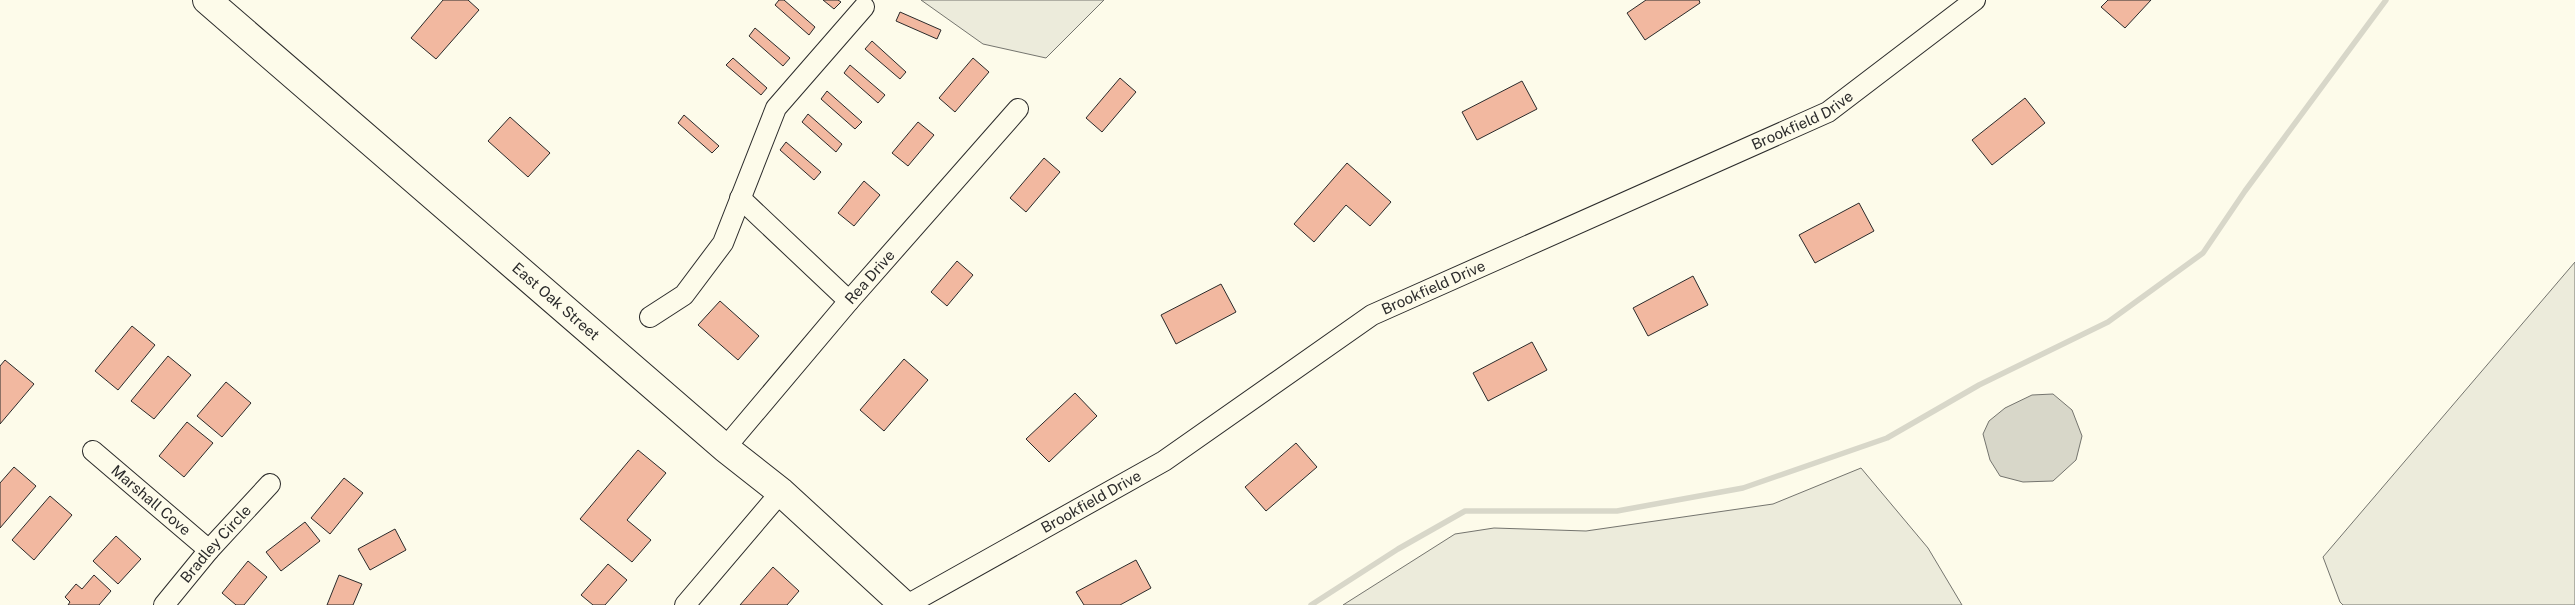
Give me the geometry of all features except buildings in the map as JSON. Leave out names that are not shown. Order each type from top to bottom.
[{"type":"highway","name":"East Oak Street","points":[[207,0],[725,448],[781,492],[906,605]]},
{"type":"street","name":"Brookfield Drive","points":[[906,605],[1164,461],[1372,316],[1828,112],[1975,0]]},
{"type":"street","points":[[650,317],[684,295],[723,243],[776,108],[864,7]]},
{"type":"street","name":"Rea Drive","points":[[725,448],[849,301],[1018,109]]},
{"type":"street","points":[[740,198],[849,301]]},
{"type":"street","name":"Marshall Cove","points":[[93,452],[208,550]]},
{"type":"street","name":"Bradley Circle","points":[[164,605],[208,550],[270,484]]},
{"type":"street","points":[[685,605],[781,492]]},
{"type":"shaded area","points":[[921,0],[1104,0],[1046,58],[983,44]]},
{"type":"shaded area","points":[[2575,262],[2575,605],[2343,605],[2340,602],[2323,557]]},
{"type":"shaded area","points":[[2053,394],[2072,410],[2082,436],[2076,460],[2053,481],[2023,482],[2000,476],[1990,460],[1983,434],[1989,421],[2005,408],[2032,395]]},
{"type":"shaded area","points":[[1861,468],[1928,548],[1962,605],[1343,605],[1455,534],[1494,528],[1586,531],[1773,504]]},
{"type":"waterway","points":[[1311,605],[1398,549],[1465,511],[1617,511],[1743,488],[1887,438],[1979,385],[2108,322],[2203,253],[2245,191],[2386,0]]}]
